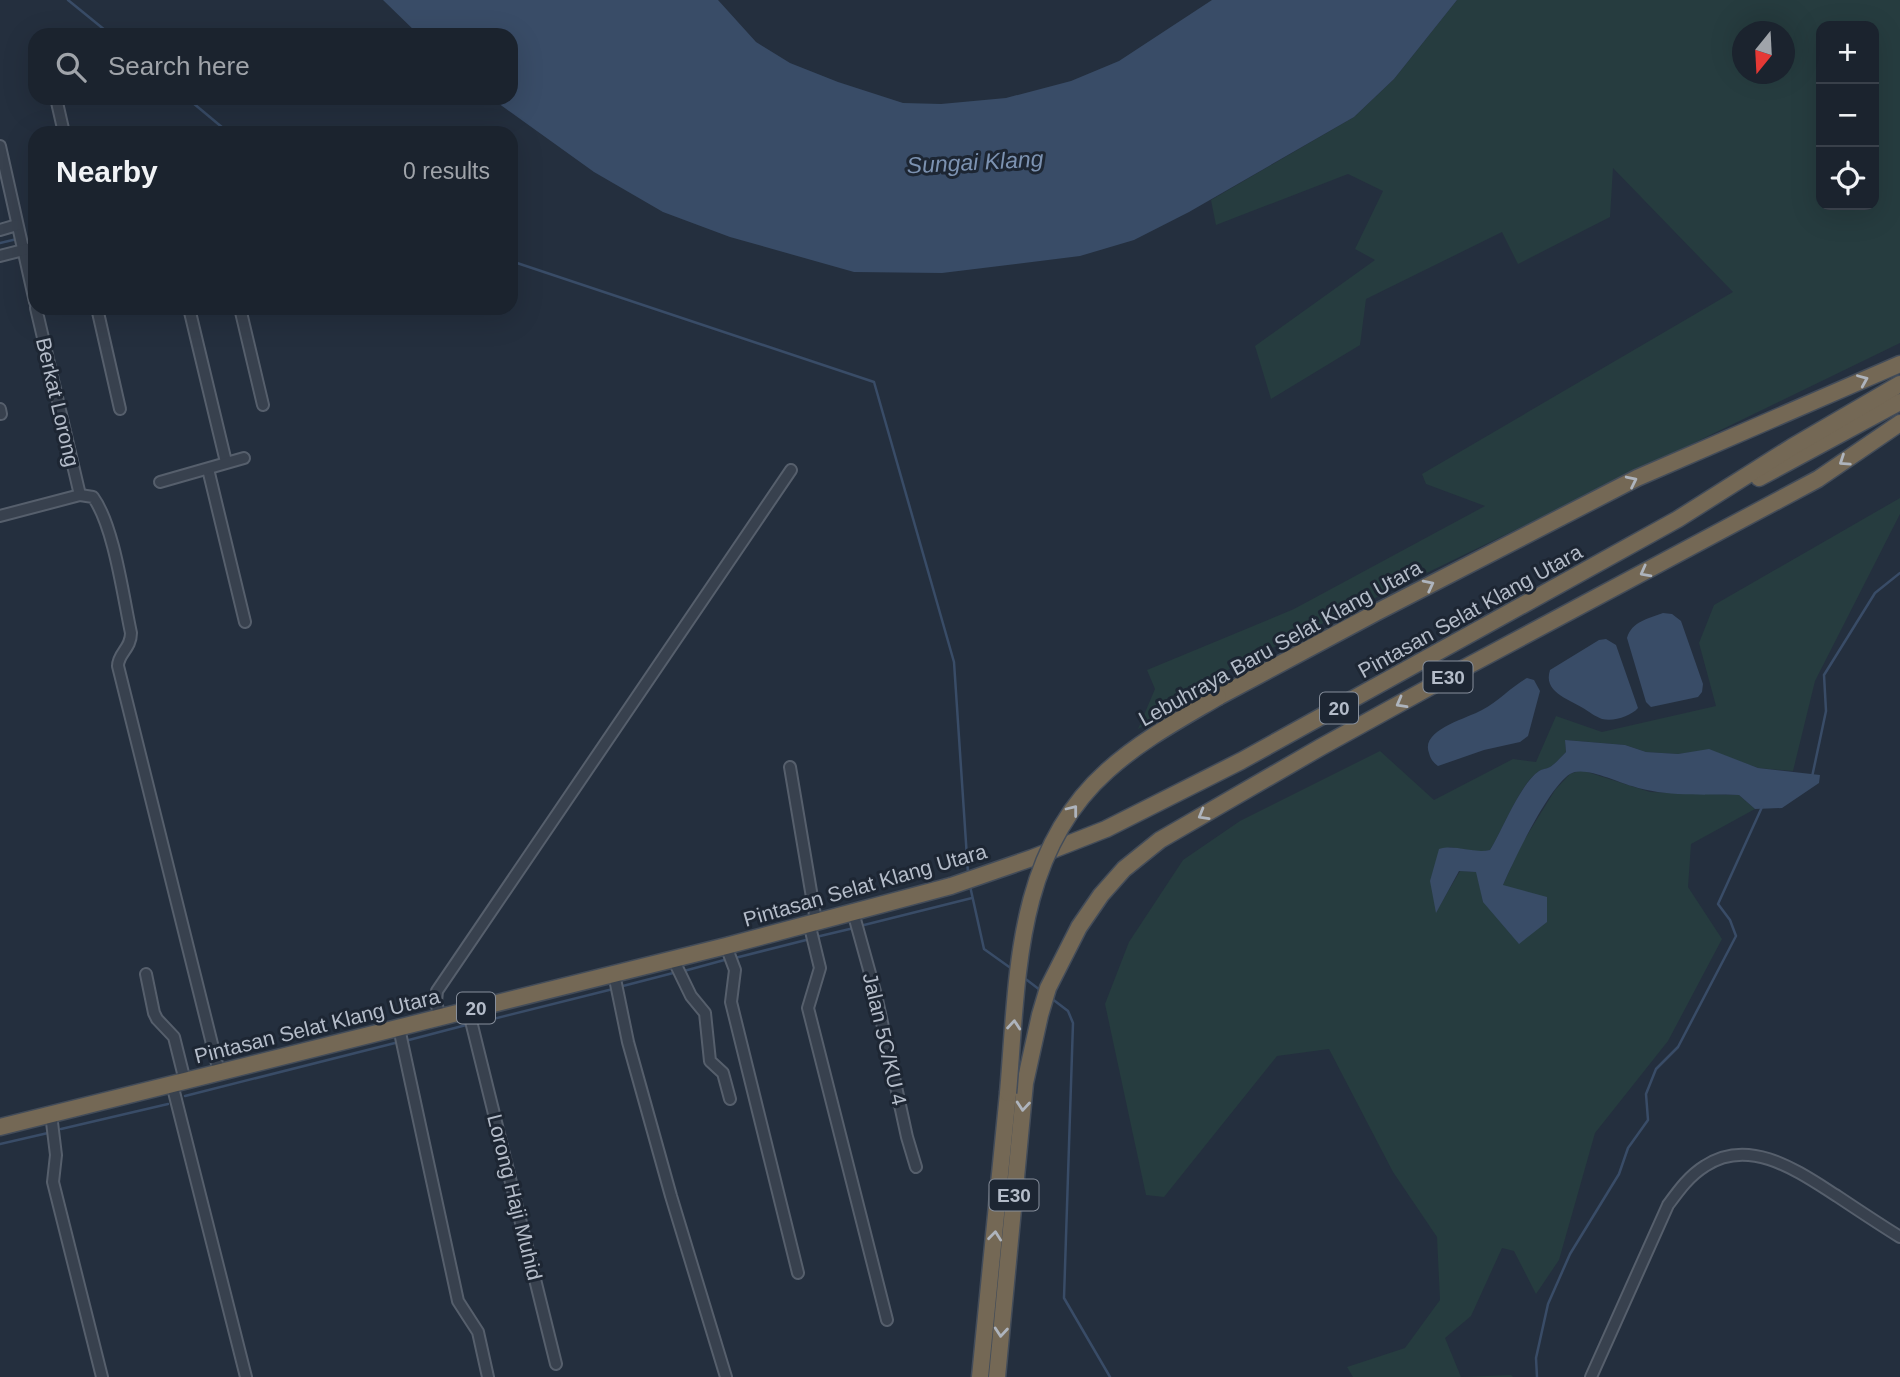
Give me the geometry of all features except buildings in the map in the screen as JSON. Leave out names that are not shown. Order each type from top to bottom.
[{"type":"highway","name":"Lebuhraya Baru Selat Klang Utara","points":[[981,1377],[1027,912],[1036,877],[1059,827],[1106,771],[1152,735],[1218,697],[1637,478],[1900,364]]},
{"type":"highway","points":[[1678,519],[1792,447],[1900,384]]},
{"type":"highway","points":[[1678,519],[1793,462],[1900,402]]},
{"type":"highway","name":"E30","points":[[997,1377],[1025,1083],[1040,1015],[1048,988],[1079,927],[1101,895],[1124,869],[1160,840],[1466,667],[1818,479],[1900,423]]},
{"type":"highway","name":"Pintasan Selat Klang Utara","points":[[0,1127],[675,963],[988,874],[1106,829],[1163,802],[1459,642],[1678,519]]},
{"type":"street","points":[[58,105],[62,126]]},
{"type":"street","points":[[0,146],[28,272]]},
{"type":"street","points":[[0,230],[19,230]]},
{"type":"street","points":[[0,256],[28,249]]},
{"type":"street","name":"Berkat Lorong","points":[[38,315],[80,495]]},
{"type":"street","points":[[99,315],[120,408]]},
{"type":"street","points":[[191,315],[226,462]]},
{"type":"street","points":[[242,315],[263,405]]},
{"type":"street","points":[[160,482],[244,458]]},
{"type":"street","points":[[208,469],[245,622]]},
{"type":"street","points":[[440,1018],[436,1002],[437,991],[791,470]]},
{"type":"street","points":[[0,516],[80,495],[93,497],[107,527],[131,633],[131,641],[118,659],[118,666],[219,1072]]},
{"type":"street","points":[[790,767],[820,968],[808,1008],[887,1320]]},
{"type":"street","name":"Jalan 5C/KU 4","points":[[853,912],[876,995],[916,1167]]},
{"type":"street","points":[[727,949],[735,970],[732,1002],[798,1273]]},
{"type":"street","points":[[675,963],[691,996],[705,1013],[710,1061],[723,1073],[730,1099]]},
{"type":"street","points":[[146,974],[154,1013],[174,1037],[179,1082],[246,1377]]},
{"type":"street","points":[[615,977],[628,1042],[726,1377]]},
{"type":"street","name":"Lorong Haji Muhid","points":[[469,1013],[556,1364]]},
{"type":"street","points":[[399,1031],[458,1301],[478,1332],[488,1377]]},
{"type":"street","points":[[51,1114],[56,1155],[53,1182],[102,1377]]},
{"type":"street","points":[[1591,1377],[1668,1205],[1684,1183],[1706,1165],[1728,1157],[1760,1156],[1775,1160],[1795,1168],[1900,1237]]},
{"type":"green space","points":[[1457,0],[1900,0],[1900,343],[1231,668],[1138,729],[1155,689],[1147,670],[1294,609],[1485,506],[1426,484],[1422,474],[1733,292],[1613,168],[1610,217],[1518,264],[1502,232],[1366,299],[1360,345],[1271,399],[1255,346],[1375,260],[1355,249],[1383,191],[1348,174],[1216,225],[1211,200],[1354,117],[1394,79]]},
{"type":"green space","points":[[1900,498],[1900,514],[1815,681],[1793,771],[1758,768],[1709,750],[1678,754],[1646,752],[1625,745],[1565,740],[1566,752],[1552,766],[1539,771],[1525,786],[1490,850],[1480,852],[1449,847],[1436,912],[1460,871],[1477,872],[1483,902],[1503,885],[1521,845],[1555,790],[1570,774],[1581,770],[1650,792],[1739,795],[1755,809],[1691,844],[1688,887],[1722,939],[1668,1041],[1595,1133],[1559,1260],[1536,1294],[1514,1251],[1502,1248],[1471,1316],[1445,1338],[1461,1377],[1353,1377],[1347,1367],[1405,1348],[1440,1300],[1437,1237],[1393,1172],[1329,1049],[1277,1056],[1164,1197],[1146,1195],[1105,1004],[1129,942],[1183,860],[1240,821],[1380,751],[1434,800],[1513,759],[1536,762],[1556,716],[1602,732],[1716,706],[1699,643],[1714,605]]},
{"type":"green space","points":[[1511,1375],[1513,1377],[1461,1377]]},
{"type":"water","name":"Sungai Klang","points":[[383,0],[718,0],[756,42],[790,63],[903,103],[941,104],[1006,98],[1071,81],[1119,61],[1212,0],[1457,0],[1394,79],[1354,117],[1189,212],[1134,240],[1080,256],[942,273],[854,272],[730,237],[663,212],[594,172],[501,105],[518,105],[518,28],[412,28]]},
{"type":"water","points":[[1663,613],[1672,614],[1681,621],[1703,684],[1702,692],[1698,697],[1651,707],[1646,702],[1627,638],[1637,624]]},
{"type":"water","points":[[1606,639],[1616,645],[1638,708],[1627,716],[1612,720],[1600,718],[1558,693],[1550,684],[1549,678],[1550,670],[1599,640]]},
{"type":"water","points":[[1527,678],[1534,680],[1540,691],[1528,736],[1520,742],[1484,750],[1438,766],[1433,762],[1428,745],[1431,738],[1446,726],[1488,707]]},
{"type":"water","points":[[1565,740],[1625,745],[1646,752],[1678,754],[1709,749],[1758,768],[1820,775],[1819,783],[1782,808],[1755,809],[1739,795],[1658,792],[1591,773],[1570,774],[1542,809],[1503,885],[1547,897],[1547,922],[1519,944],[1483,902],[1476,872],[1459,871],[1436,913],[1430,881],[1439,849],[1490,850],[1525,786],[1539,771],[1552,766],[1566,752]]},
{"type":"waterway","points":[[68,0],[102,28]]},
{"type":"waterway","points":[[195,105],[221,126]]},
{"type":"waterway","points":[[0,243],[17,239]]},
{"type":"waterway","points":[[518,263],[874,382],[954,662],[968,873]]},
{"type":"waterway","points":[[1812,777],[1826,711],[1824,675],[1875,593],[1900,573]]},
{"type":"waterway","points":[[1537,1377],[1536,1358],[1548,1304],[1570,1254],[1619,1174],[1628,1148],[1648,1120],[1646,1094],[1656,1069],[1678,1047],[1736,936],[1730,920],[1718,904],[1762,807]]},
{"type":"waterway","points":[[970,886],[984,949],[1012,969]]},
{"type":"waterway","points":[[860,926],[972,898]]},
{"type":"waterway","points":[[816,937],[854,928]]},
{"type":"waterway","points":[[735,958],[810,939]]},
{"type":"waterway","points":[[684,971],[728,959]]},
{"type":"waterway","points":[[619,987],[677,972]]},
{"type":"waterway","points":[[1023,977],[1040,990]]},
{"type":"waterway","points":[[477,1023],[613,989]]},
{"type":"waterway","points":[[1051,998],[1068,1011],[1073,1023],[1064,1298],[1110,1377]]},
{"type":"waterway","points":[[405,1041],[470,1024]]},
{"type":"waterway","points":[[185,1096],[399,1042]]},
{"type":"waterway","points":[[61,1129],[168,1104]]},
{"type":"waterway","points":[[0,1144],[48,1133]]}]
